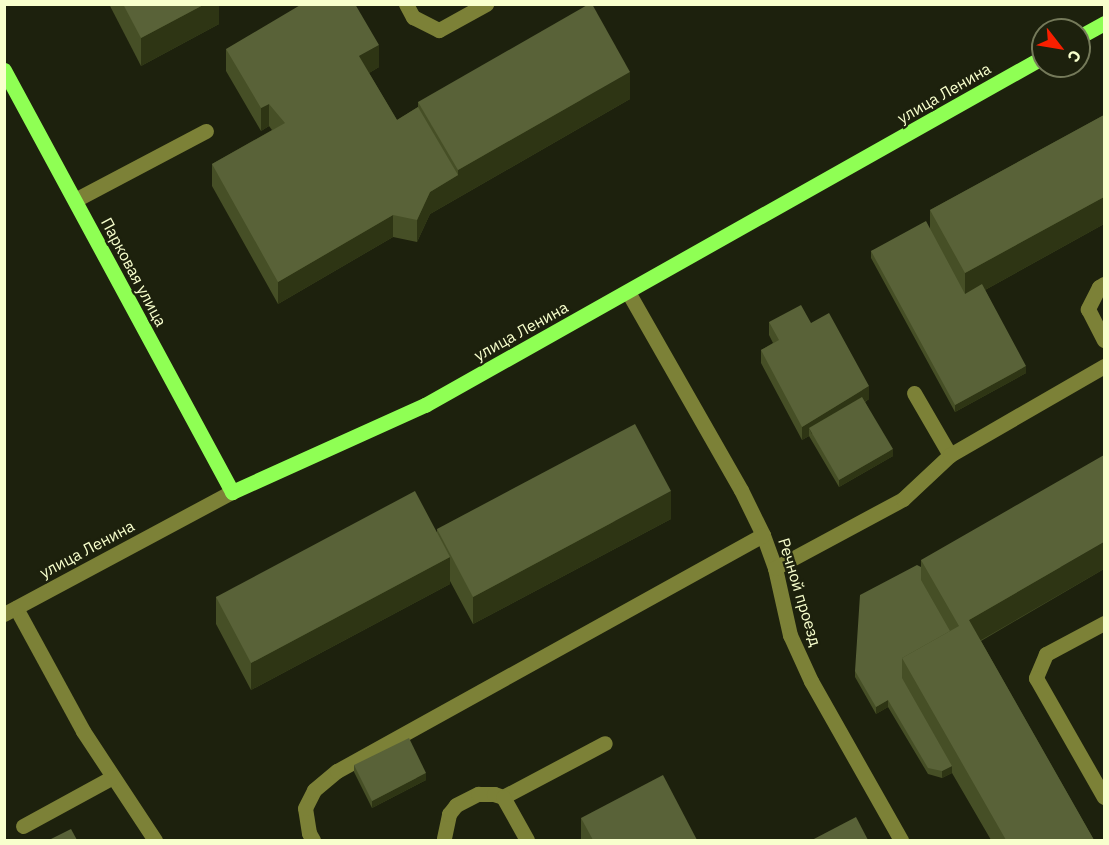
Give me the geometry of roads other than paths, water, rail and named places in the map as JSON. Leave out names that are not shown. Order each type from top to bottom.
[{"type":"main road","points":[[1091,30],[1104,22]]},
{"type":"main road","name":"улица Ленина","points":[[232,492],[425,405],[1031,64]]},
{"type":"main road","name":"Парковая улица","points":[[4,70],[232,492]]},
{"type":"street","points":[[406,4],[413,17],[439,30],[486,4]]},
{"type":"street","points":[[75,200],[206,131]]},
{"type":"street","points":[[1104,284],[1099,287],[1088,309],[1104,340]]},
{"type":"street","name":"Речной проезд","points":[[628,292],[741,490],[763,535],[775,568],[790,635],[810,681],[901,840]]},
{"type":"street","points":[[775,568],[903,498],[950,455],[1104,366]]},
{"type":"street","points":[[914,393],[950,455]]},
{"type":"street","name":"улица Ленина","points":[[8,611],[232,492]]},
{"type":"street","points":[[313,840],[305,808],[314,790],[337,771],[763,535]]},
{"type":"street","points":[[8,611],[155,840]]},
{"type":"street","points":[[1104,623],[1046,654],[1036,678],[1104,797]]},
{"type":"street","points":[[443,840],[449,814],[466,798],[478,794],[503,797],[605,743]]},
{"type":"street","points":[[22,826],[113,777]]},
{"type":"street","points":[[503,797],[527,840]]}]
